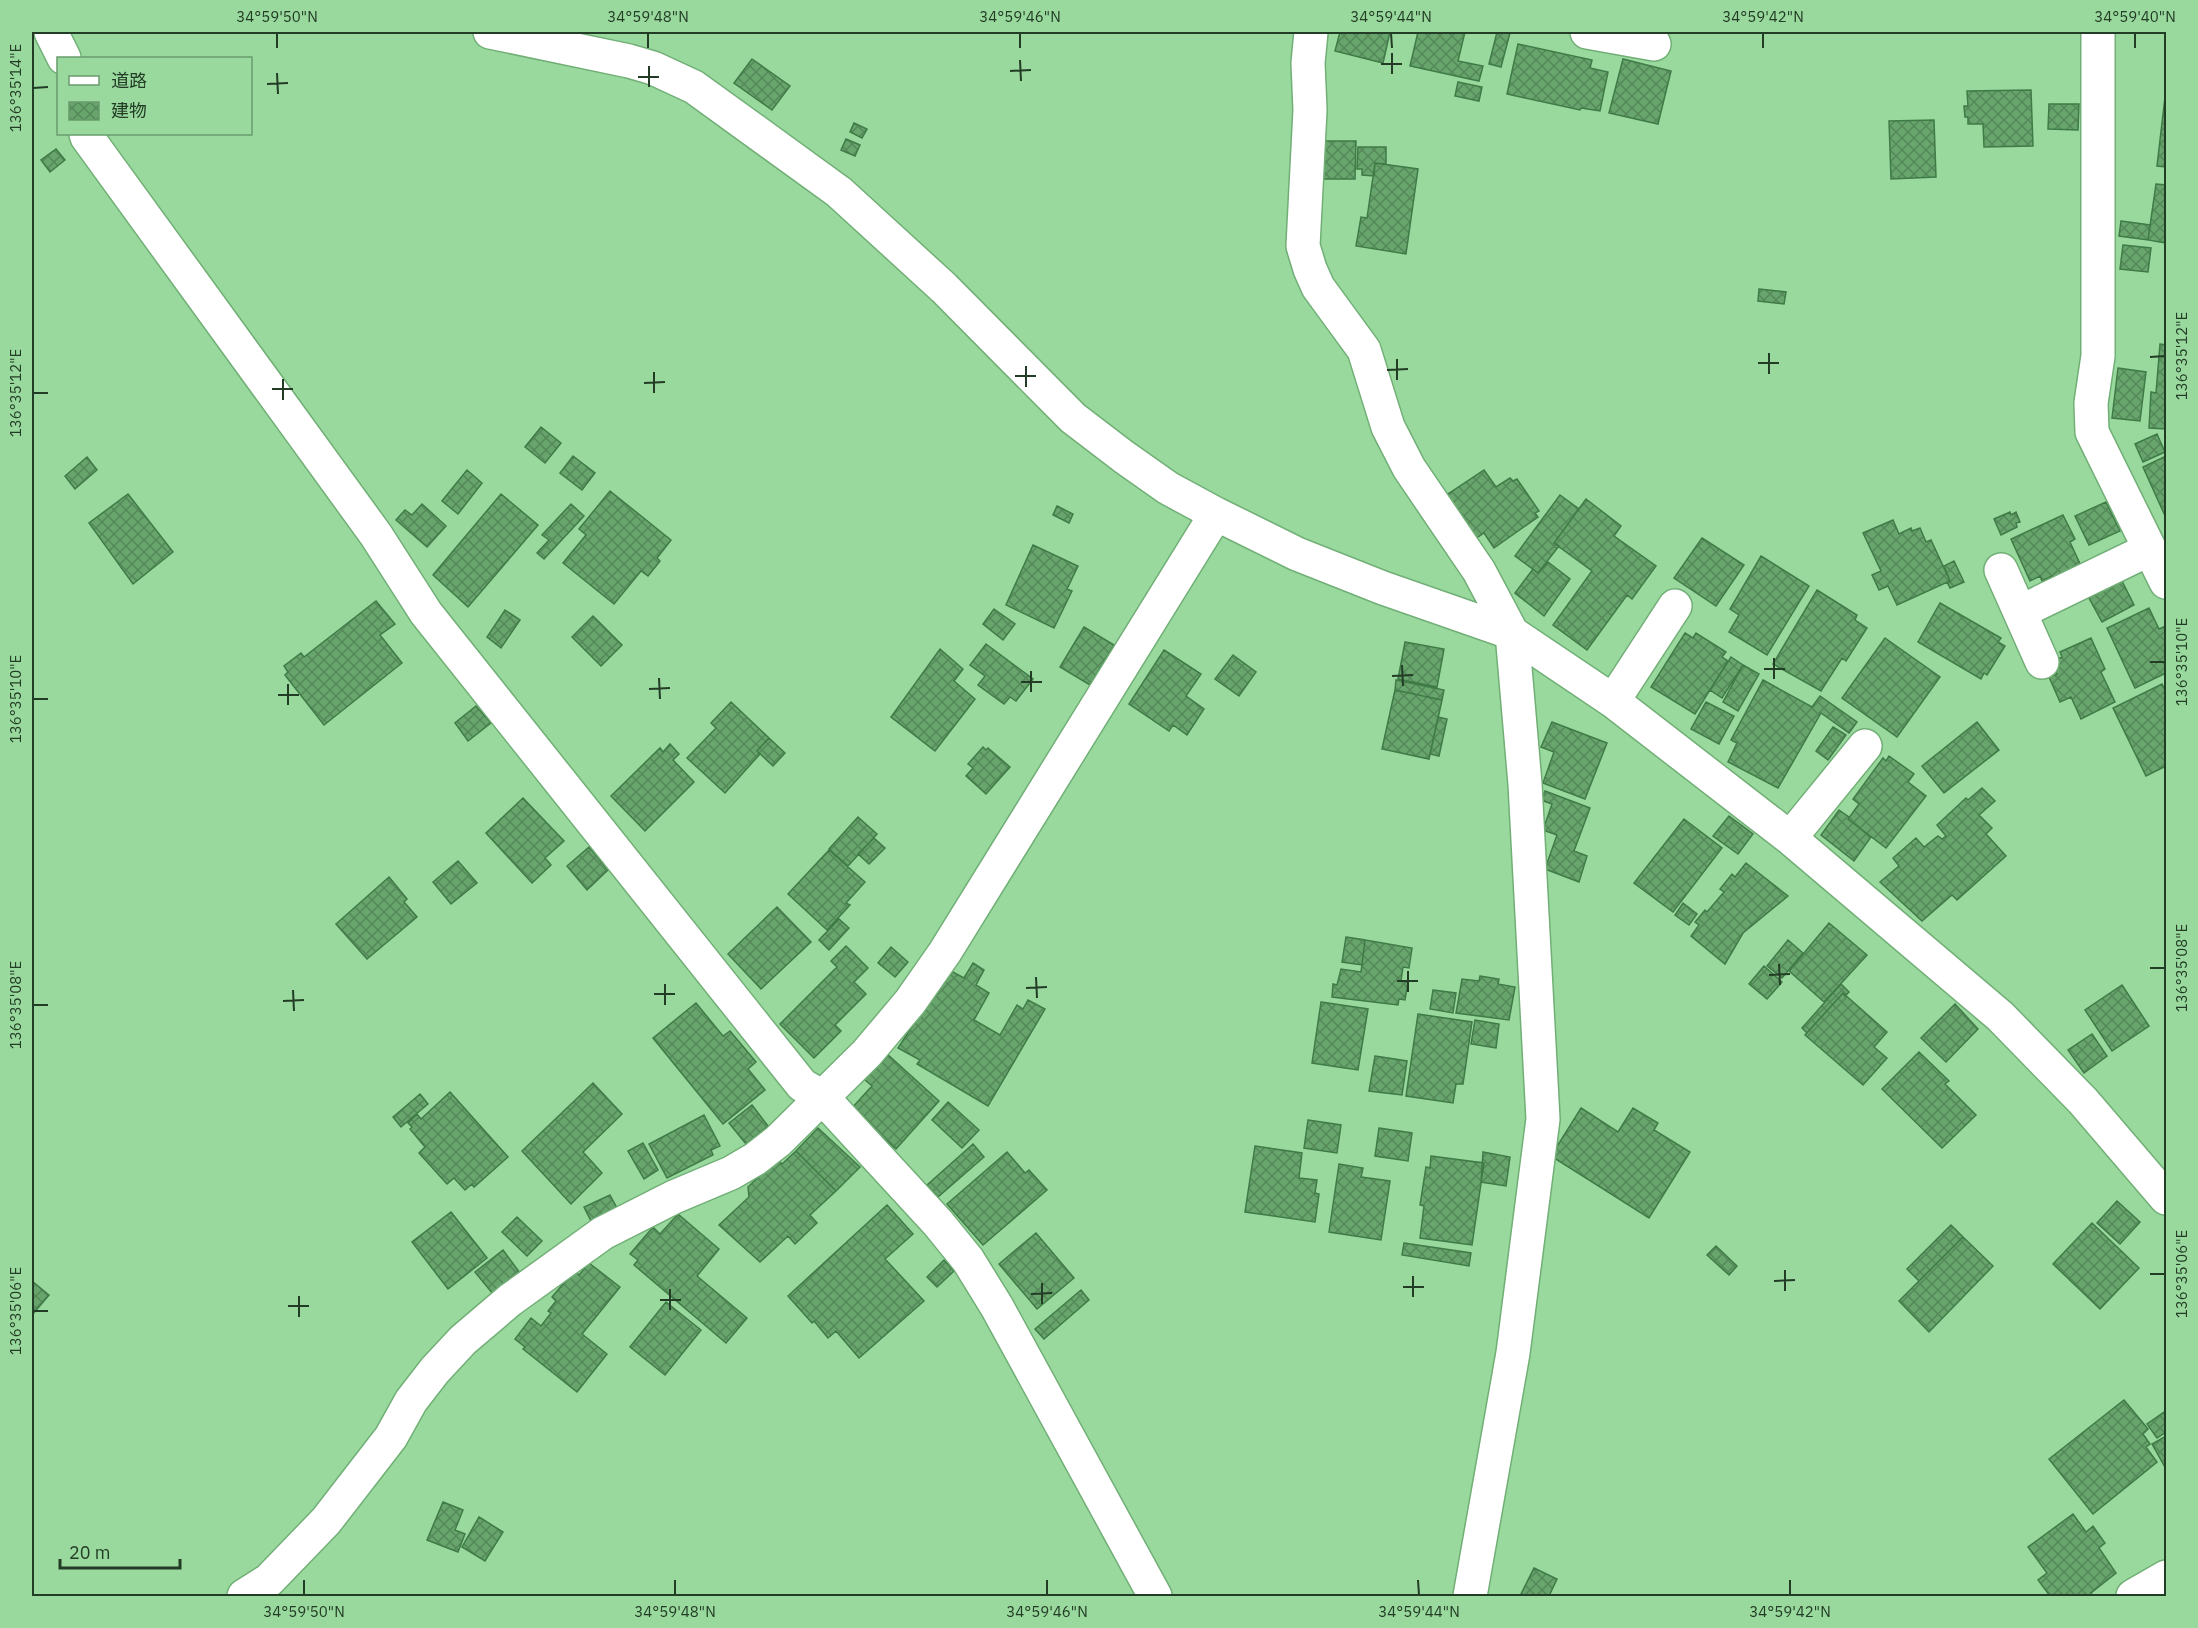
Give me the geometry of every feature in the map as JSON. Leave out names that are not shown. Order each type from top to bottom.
[{"type":"street","points":[[51,32],[64,57]]},
{"type":"street","points":[[490,32],[629,61],[652,68],[694,87],[839,192],[944,288],[1073,418],[1168,488],[1296,554],[1383,588],[1512,633],[1614,701],[1790,838],[2000,1016],[2083,1101],[2166,1198]]},
{"type":"street","points":[[1311,32],[1308,63],[1310,110],[1303,246],[1310,269],[1318,287],[1364,350],[1388,428],[1409,468],[1479,571],[1512,633],[1525,784],[1542,1119],[1513,1353],[1470,1596]]},
{"type":"street","points":[[1587,32],[1654,44]]},
{"type":"street","points":[[2098,32],[2098,356],[2091,403],[2092,432],[2166,582]]},
{"type":"street","points":[[86,135],[376,535],[426,613],[802,1085],[821,1096],[938,1223],[968,1260],[997,1307],[1155,1596]]},
{"type":"street","points":[[244,1596],[269,1580],[326,1521],[391,1437],[411,1401],[435,1370],[463,1340],[519,1293],[603,1233],[674,1197],[731,1173],[755,1159],[778,1141],[867,1053],[910,1002],[945,952],[1216,514]]},
{"type":"street","points":[[2020,612],[2150,549]]},
{"type":"street","points":[[2001,570],[2042,662]]},
{"type":"street","points":[[1614,701],[1675,606]]},
{"type":"street","points":[[1790,838],[1865,746]]},
{"type":"street","points":[[2133,1596],[2166,1577]]},
{"type":"building","points":[[1340,32],[1390,32],[1383,63],[1335,51]]},
{"type":"building","points":[[1418,32],[1465,32],[1458,61],[1483,66],[1479,81],[1410,66]]},
{"type":"building","points":[[1497,32],[1510,33],[1501,67],[1489,64]]},
{"type":"building","points":[[1518,44],[1592,60],[1590,68],[1608,72],[1600,111],[1581,108],[1580,110],[1507,94]]},
{"type":"building","points":[[752,59],[790,86],[772,110],[734,83]]},
{"type":"building","points":[[1623,59],[1671,71],[1658,124],[1609,113]]},
{"type":"building","points":[[1458,82],[1482,87],[1479,101],[1455,96]]},
{"type":"building","points":[[2031,90],[2033,146],[1984,147],[1983,124],[1968,124],[1968,117],[1965,117],[1964,106],[1968,106],[1967,91]]},
{"type":"building","points":[[2166,98],[2166,167],[2157,166]]},
{"type":"building","points":[[2049,104],[2079,104],[2078,130],[2048,129]]},
{"type":"building","points":[[1934,120],[1936,177],[1891,179],[1889,121]]},
{"type":"building","points":[[854,123],[867,129],[862,138],[850,132]]},
{"type":"building","points":[[846,139],[860,145],[855,156],[841,150]]},
{"type":"building","points":[[1319,141],[1356,141],[1355,179],[1319,179]]},
{"type":"building","points":[[1358,147],[1386,147],[1386,164],[1375,163],[1374,176],[1362,175],[1362,169],[1357,169]]},
{"type":"building","points":[[56,149],[65,160],[50,172],[41,160]]},
{"type":"building","points":[[1375,163],[1418,169],[1406,254],[1356,246],[1361,217],[1367,218]]},
{"type":"building","points":[[2156,184],[2166,185],[2166,243],[2148,240]]},
{"type":"building","points":[[2121,221],[2150,225],[2148,240],[2119,236]]},
{"type":"building","points":[[2123,245],[2151,248],[2148,272],[2120,269]]},
{"type":"building","points":[[1759,289],[1786,292],[1784,304],[1758,301]]},
{"type":"building","points":[[2160,344],[2166,345],[2166,429],[2149,428],[2151,392],[2156,393]]},
{"type":"building","points":[[2118,368],[2146,372],[2140,421],[2112,418]]},
{"type":"building","points":[[541,427],[561,443],[545,463],[525,447]]},
{"type":"building","points":[[2157,434],[2165,452],[2143,462],[2135,444]]},
{"type":"building","points":[[573,456],[595,473],[582,490],[560,473]]},
{"type":"building","points":[[2166,456],[2166,518],[2143,467]]},
{"type":"building","points":[[87,457],[97,470],[75,489],[65,476]]},
{"type":"building","points":[[467,470],[482,483],[458,514],[442,501]]},
{"type":"building","points":[[1484,470],[1496,487],[1510,478],[1513,481],[1517,479],[1539,511],[1535,513],[1538,517],[1494,548],[1484,533],[1475,539],[1445,496]]},
{"type":"building","points":[[610,491],[671,540],[657,558],[660,561],[648,576],[641,571],[614,604],[563,563],[586,535],[579,529]]},
{"type":"building","points":[[128,494],[173,552],[133,584],[89,523]]},
{"type":"building","points":[[501,494],[538,525],[468,607],[433,575]]},
{"type":"building","points":[[1560,495],[1579,509],[1554,543],[1559,546],[1538,573],[1515,556]]},
{"type":"building","points":[[1586,499],[1621,526],[1614,536],[1656,566],[1632,599],[1627,595],[1587,650],[1553,625],[1592,571],[1554,543]]},
{"type":"building","points":[[2106,502],[2120,531],[2089,545],[2075,516]]},
{"type":"building","points":[[422,504],[446,526],[427,547],[396,520],[405,510],[412,515]]},
{"type":"building","points":[[571,504],[584,516],[544,559],[537,553],[549,540],[542,535]]},
{"type":"building","points":[[1057,506],[1073,514],[1069,523],[1053,515]]},
{"type":"building","points":[[2010,512],[2011,515],[2016,512],[2020,522],[2016,523],[2017,527],[2001,535],[1994,519]]},
{"type":"building","points":[[2063,515],[2075,539],[2070,542],[2081,566],[2054,579],[2052,576],[2042,581],[2040,576],[2030,581],[2011,539]]},
{"type":"building","points":[[1893,520],[1899,534],[1911,528],[1912,531],[1920,528],[1926,542],[1931,540],[1950,581],[1897,605],[1888,586],[1879,590],[1872,575],[1881,571],[1863,533]]},
{"type":"building","points":[[1702,538],[1744,565],[1716,606],[1674,578]]},
{"type":"building","points":[[1033,545],[1078,566],[1067,589],[1072,591],[1054,628],[1006,605]]},
{"type":"building","points":[[1761,556],[1809,586],[1767,655],[1729,632],[1739,615],[1730,609]]},
{"type":"building","points":[[1954,561],[1964,582],[1950,588],[1947,582],[1950,581],[1944,566]]},
{"type":"building","points":[[1548,562],[1570,579],[1544,616],[1515,593],[1533,569],[1538,573]]},
{"type":"building","points":[[2122,581],[2134,605],[2102,622],[2089,598]]},
{"type":"building","points":[[1817,590],[1857,615],[1855,620],[1867,628],[1846,661],[1842,658],[1821,691],[1773,664]]},
{"type":"building","points":[[376,601],[395,624],[380,635],[402,663],[324,725],[285,675],[288,672],[284,666],[301,653],[304,657]]},
{"type":"building","points":[[1940,603],[2001,638],[1998,642],[2005,646],[1987,675],[1984,673],[1981,679],[1918,642]]},
{"type":"building","points":[[2149,608],[2159,629],[2166,626],[2166,673],[2135,688],[2107,628]]},
{"type":"building","points":[[994,609],[1015,624],[1003,640],[983,624]]},
{"type":"building","points":[[505,610],[520,620],[501,648],[487,637]]},
{"type":"building","points":[[593,616],[622,645],[601,666],[572,637]]},
{"type":"building","points":[[1084,627],[1114,645],[1090,685],[1060,667]]},
{"type":"building","points":[[1685,633],[1693,638],[1696,633],[1726,652],[1722,657],[1728,661],[1695,714],[1651,687]]},
{"type":"building","points":[[1885,638],[1940,677],[1897,737],[1842,698]]},
{"type":"building","points":[[2091,638],[2105,669],[2101,672],[2115,702],[2081,719],[2071,697],[2060,702],[2049,677],[2057,674],[2052,661],[2062,657],[2060,652]]},
{"type":"building","points":[[1405,642],[1444,649],[1437,687],[1398,679]]},
{"type":"building","points":[[986,644],[1033,679],[1016,701],[1010,697],[1004,704],[978,685],[985,676],[970,665]]},
{"type":"building","points":[[940,649],[963,669],[954,681],[975,699],[935,751],[891,717]]},
{"type":"building","points":[[1164,650],[1201,674],[1186,696],[1204,709],[1187,735],[1173,725],[1169,731],[1129,704]]},
{"type":"building","points":[[1233,655],[1256,672],[1239,696],[1215,679]]},
{"type":"building","points":[[1731,657],[1743,665],[1722,698],[1710,690]]},
{"type":"building","points":[[1743,665],[1759,674],[1738,711],[1723,702]]},
{"type":"building","points":[[1396,680],[1444,690],[1442,700],[1395,690]]},
{"type":"building","points":[[1763,680],[1812,707],[1820,696],[1857,722],[1849,733],[1821,713],[1778,788],[1728,762],[1737,743],[1731,740]]},
{"type":"building","points":[[2162,684],[2166,692],[2166,766],[2146,776],[2113,708]]},
{"type":"building","points":[[1395,690],[1442,700],[1429,759],[1382,749]]},
{"type":"building","points":[[731,702],[769,738],[757,751],[760,754],[725,793],[687,758],[716,728],[711,723]]},
{"type":"building","points":[[1706,702],[1734,716],[1719,744],[1691,729]]},
{"type":"building","points":[[476,706],[491,723],[468,741],[455,723]]},
{"type":"building","points":[[1438,717],[1447,719],[1439,756],[1430,754]]},
{"type":"building","points":[[1552,722],[1607,743],[1585,799],[1543,783],[1554,752],[1541,747]]},
{"type":"building","points":[[1977,722],[1999,750],[1944,793],[1922,766]]},
{"type":"building","points":[[1833,727],[1846,735],[1828,760],[1816,751]]},
{"type":"building","points":[[769,738],[785,753],[773,766],[757,751]]},
{"type":"building","points":[[670,744],[679,754],[673,760],[694,782],[645,831],[611,796],[660,748],[663,752]]},
{"type":"building","points":[[983,747],[986,750],[988,748],[1010,767],[986,794],[966,776],[973,768],[968,764]]},
{"type":"building","points":[[1889,756],[1914,774],[1908,782],[1926,796],[1886,848],[1848,819],[1859,804],[1853,799],[1883,758],[1886,761]]},
{"type":"building","points":[[1982,788],[1995,801],[1979,815],[1992,828],[1986,834],[2006,856],[1957,900],[1952,895],[1922,921],[1880,882],[1899,866],[1893,858],[1916,838],[1924,847],[1938,836],[1942,839],[1946,836],[1937,825],[1966,798],[1968,800]]},
{"type":"building","points":[[1545,791],[1590,808],[1574,851],[1587,856],[1579,882],[1545,869],[1557,835],[1543,830],[1552,804],[1541,800]]},
{"type":"building","points":[[523,798],[564,841],[545,858],[551,865],[532,883],[486,833]]},
{"type":"building","points":[[1839,810],[1871,837],[1854,861],[1821,835]]},
{"type":"building","points":[[1729,816],[1753,834],[1738,854],[1713,836]]},
{"type":"building","points":[[858,817],[877,834],[848,866],[829,849]]},
{"type":"building","points":[[1684,819],[1722,848],[1673,912],[1634,883]]},
{"type":"building","points":[[874,838],[885,848],[869,864],[858,854]]},
{"type":"building","points":[[589,847],[608,870],[587,890],[567,866]]},
{"type":"building","points":[[829,850],[865,882],[846,903],[850,905],[827,930],[788,894]]},
{"type":"building","points":[[458,861],[477,883],[451,904],[433,882]]},
{"type":"building","points":[[1746,863],[1788,896],[1743,933],[1725,964],[1691,936],[1699,925],[1695,922],[1724,892],[1720,889],[1732,874],[1735,877]]},
{"type":"building","points":[[389,877],[407,899],[404,902],[417,917],[367,959],[336,924]]},
{"type":"building","points":[[1683,903],[1697,914],[1689,925],[1675,915]]},
{"type":"building","points":[[777,907],[811,942],[761,989],[728,954]]},
{"type":"building","points":[[839,919],[849,928],[829,950],[819,940]]},
{"type":"building","points":[[1829,923],[1867,955],[1824,1002],[1789,971]]},
{"type":"building","points":[[1346,937],[1365,940],[1362,965],[1342,962]]},
{"type":"building","points":[[1365,940],[1412,948],[1409,968],[1403,967],[1401,981],[1408,982],[1405,1000],[1399,999],[1398,1005],[1332,997],[1333,984],[1337,985],[1341,969],[1361,972]]},
{"type":"building","points":[[1788,940],[1803,953],[1782,978],[1767,966]]},
{"type":"building","points":[[846,946],[868,968],[854,982],[866,994],[835,1025],[841,1031],[814,1058],[780,1024],[837,967],[831,961]]},
{"type":"building","points":[[891,947],[908,962],[895,977],[878,963]]},
{"type":"building","points":[[973,963],[984,970],[976,985],[989,993],[974,1020],[1000,1035],[1017,1005],[1023,1009],[1028,1000],[1045,1009],[988,1106],[917,1064],[920,1060],[898,1048],[949,970],[964,978]]},
{"type":"building","points":[[1764,966],[1782,982],[1767,999],[1749,984]]},
{"type":"building","points":[[1480,976],[1499,979],[1498,984],[1515,987],[1509,1020],[1456,1013],[1462,979],[1479,981]]},
{"type":"building","points":[[1841,984],[1849,992],[1845,996],[1843,993],[1807,1033],[1802,1028]]},
{"type":"building","points":[[2122,985],[2149,1026],[2112,1051],[2085,1010]]},
{"type":"building","points":[[1433,990],[1456,993],[1453,1013],[1430,1009]]},
{"type":"building","points":[[1843,993],[1887,1032],[1874,1047],[1887,1058],[1863,1085],[1805,1035]]},
{"type":"building","points":[[1321,1002],[1368,1009],[1358,1070],[1312,1063]]},
{"type":"building","points":[[696,1003],[723,1036],[730,1031],[756,1062],[748,1069],[765,1090],[723,1124],[653,1038]]},
{"type":"building","points":[[1955,1004],[1978,1029],[1946,1062],[1921,1038]]},
{"type":"building","points":[[1418,1014],[1472,1022],[1463,1084],[1456,1084],[1453,1103],[1406,1096]]},
{"type":"building","points":[[1475,1020],[1499,1024],[1496,1048],[1471,1044]]},
{"type":"building","points":[[2092,1034],[2107,1056],[2084,1073],[2068,1050]]},
{"type":"building","points":[[1919,1052],[1949,1081],[1945,1084],[1976,1115],[1942,1148],[1882,1089]]},
{"type":"building","points":[[886,1053],[939,1101],[896,1149],[851,1109],[872,1086],[864,1079]]},
{"type":"building","points":[[1375,1056],[1407,1061],[1402,1095],[1369,1091]]},
{"type":"building","points":[[593,1083],[622,1114],[583,1152],[602,1173],[571,1204],[522,1151]]},
{"type":"building","points":[[450,1092],[508,1157],[474,1187],[472,1184],[465,1190],[454,1178],[447,1184],[419,1153],[425,1147],[410,1129],[412,1127],[408,1123],[417,1114],[421,1119]]},
{"type":"building","points":[[420,1094],[428,1104],[401,1127],[393,1117]]},
{"type":"building","points":[[948,1102],[979,1130],[962,1148],[932,1120]]},
{"type":"building","points":[[752,1105],[768,1126],[746,1144],[729,1123]]},
{"type":"building","points":[[1581,1108],[1618,1132],[1633,1108],[1658,1123],[1654,1130],[1690,1152],[1649,1218],[1551,1156]]},
{"type":"building","points":[[704,1115],[720,1146],[711,1150],[713,1155],[667,1178],[649,1144]]},
{"type":"building","points":[[1308,1120],[1341,1125],[1337,1153],[1304,1148]]},
{"type":"building","points":[[818,1128],[860,1167],[836,1191],[796,1151]]},
{"type":"building","points":[[1379,1128],[1412,1133],[1408,1161],[1375,1156]]},
{"type":"building","points":[[643,1143],[658,1170],[644,1179],[628,1151]]},
{"type":"building","points":[[973,1144],[984,1157],[938,1197],[927,1185]]},
{"type":"building","points":[[1255,1146],[1302,1153],[1299,1178],[1317,1180],[1315,1193],[1319,1194],[1315,1222],[1245,1212]]},
{"type":"building","points":[[796,1151],[836,1191],[810,1215],[817,1223],[795,1244],[788,1236],[760,1262],[719,1225],[749,1197],[748,1187],[777,1159],[782,1164]]},
{"type":"building","points":[[1007,1152],[1025,1173],[1029,1170],[1047,1190],[983,1245],[947,1204]]},
{"type":"building","points":[[1483,1152],[1510,1157],[1506,1186],[1481,1182]]},
{"type":"building","points":[[1431,1156],[1484,1163],[1472,1245],[1420,1238],[1424,1206],[1420,1205],[1426,1167],[1430,1168]]},
{"type":"building","points":[[1339,1164],[1363,1168],[1361,1177],[1390,1181],[1381,1240],[1329,1232]]},
{"type":"building","points":[[610,1195],[618,1210],[592,1223],[584,1207]]},
{"type":"building","points":[[2117,1201],[2140,1222],[2120,1244],[2097,1223]]},
{"type":"building","points":[[887,1205],[913,1234],[885,1259],[924,1301],[859,1358],[836,1331],[828,1338],[788,1296]]},
{"type":"building","points":[[451,1212],[487,1258],[448,1289],[412,1242]]},
{"type":"building","points":[[678,1214],[719,1249],[697,1276],[747,1318],[726,1343],[634,1265],[638,1260],[630,1254],[653,1227],[660,1234]]},
{"type":"building","points":[[517,1217],[542,1241],[527,1256],[502,1232]]},
{"type":"building","points":[[2092,1223],[2139,1268],[2100,1309],[2053,1264]]},
{"type":"building","points":[[1951,1225],[1963,1237],[1919,1281],[1907,1269]]},
{"type":"building","points":[[1036,1233],[1074,1278],[1037,1309],[999,1264]]},
{"type":"building","points":[[1963,1237],[1993,1266],[1929,1332],[1899,1301]]},
{"type":"building","points":[[1404,1243],[1471,1253],[1469,1266],[1402,1255]]},
{"type":"building","points":[[1716,1246],[1737,1266],[1729,1275],[1707,1255]]},
{"type":"building","points":[[503,1250],[520,1273],[493,1294],[475,1272]]},
{"type":"building","points":[[944,1260],[954,1271],[937,1287],[927,1277]]},
{"type":"building","points":[[589,1263],[620,1287],[582,1334],[607,1354],[577,1392],[523,1349],[525,1347],[515,1339],[531,1318],[541,1326],[551,1313],[548,1311],[556,1301],[552,1297],[574,1271],[579,1275]]},
{"type":"building","points":[[32,1281],[49,1295],[33,1314],[32,1313]]},
{"type":"building","points":[[1081,1290],[1089,1300],[1044,1339],[1035,1329]]},
{"type":"building","points":[[666,1302],[701,1330],[665,1375],[630,1347]]},
{"type":"building","points":[[2124,1400],[2148,1429],[2143,1434],[2150,1444],[2146,1447],[2157,1462],[2093,1514],[2049,1459]]},
{"type":"building","points":[[2164,1412],[2166,1432],[2157,1438],[2147,1424]]},
{"type":"building","points":[[2166,1436],[2166,1469],[2152,1444]]},
{"type":"building","points":[[443,1502],[463,1510],[455,1530],[465,1534],[458,1552],[427,1540]]},
{"type":"building","points":[[2073,1514],[2086,1532],[2093,1526],[2105,1543],[2099,1548],[2116,1573],[2091,1593],[2093,1596],[2050,1596],[2038,1580],[2047,1573],[2028,1547]]},
{"type":"building","points":[[479,1517],[503,1532],[485,1561],[462,1547]]},
{"type":"building","points":[[1534,1568],[1557,1579],[1549,1596],[1520,1596]]}]
